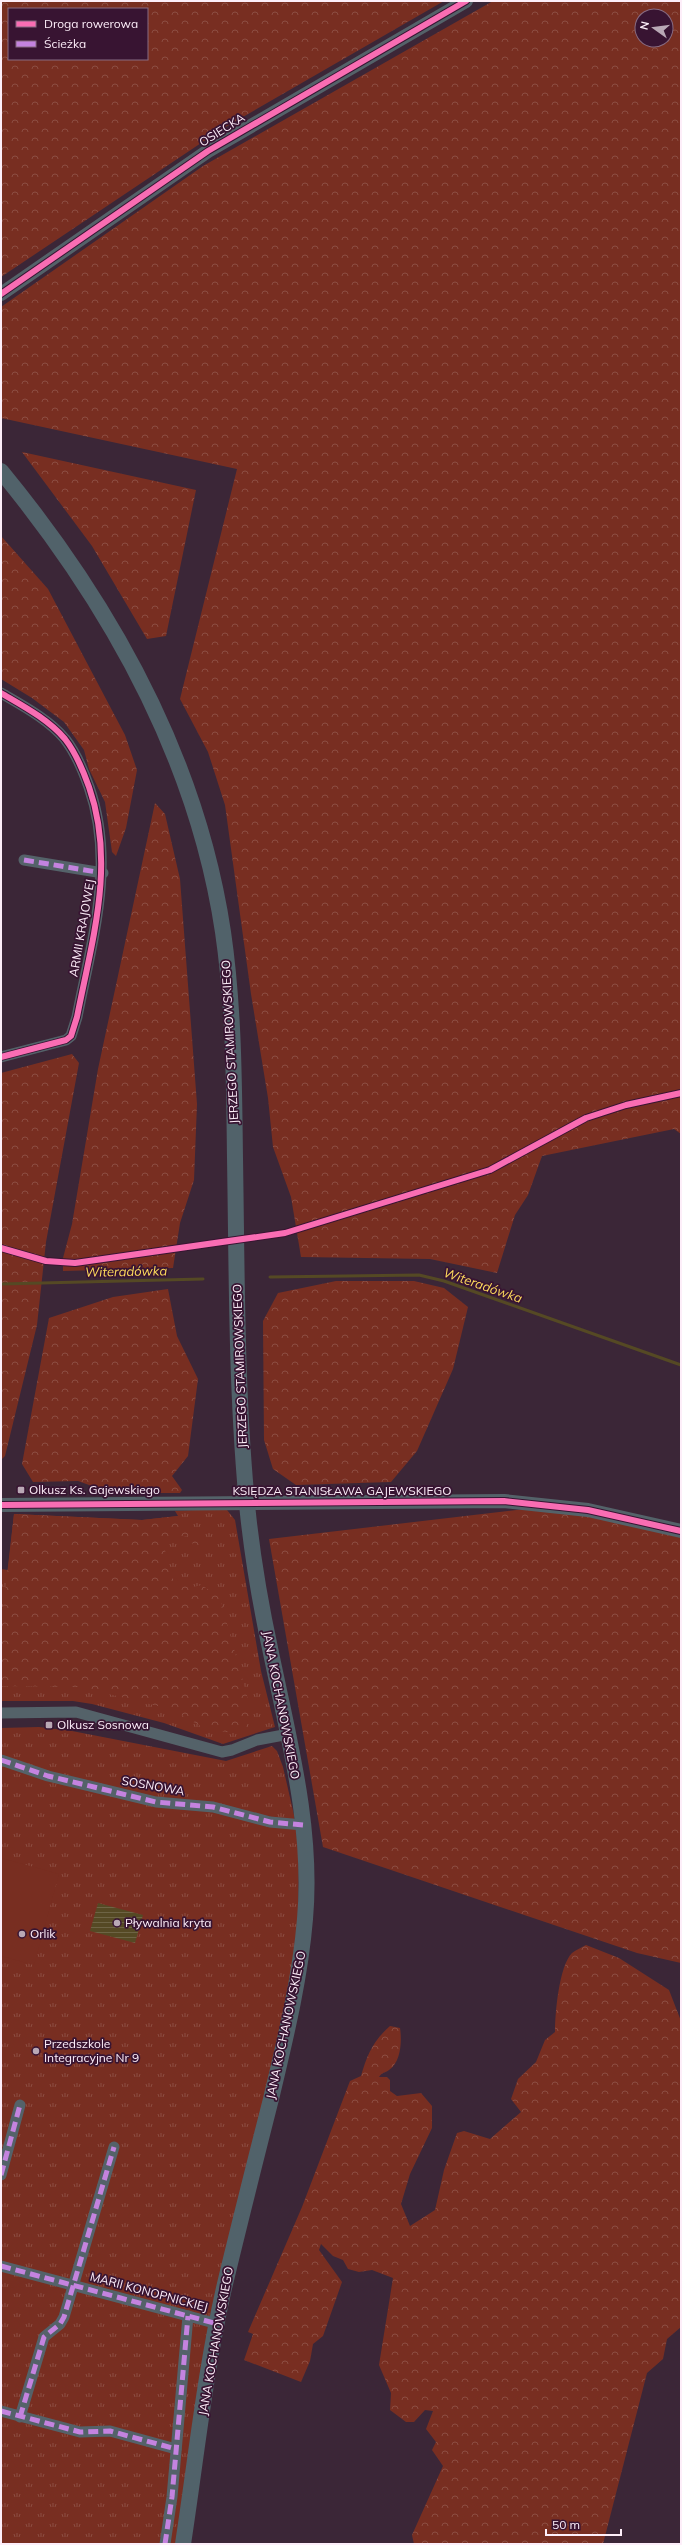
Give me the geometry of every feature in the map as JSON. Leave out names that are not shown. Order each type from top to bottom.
[{"type":"main road","name":"JERZEGO STAMIROWSKIEGO","points":[[1,471],[39,517],[81,575],[118,637],[162,724],[194,809],[212,875],[222,930],[230,992],[242,1435],[247,1503]]},
{"type":"main road","name":"JANA KOCHANOWSKIEGO","points":[[183,2544],[218,2324],[300,1966],[307,1881],[303,1825],[289,1734],[256,1580],[247,1503]]},
{"type":"street","name":"OSIECKA","points":[[1,294],[208,151],[466,1]]},
{"type":"street","name":"ARMII KRAJOWEJ","points":[[1,693],[27,708],[54,729],[64,738],[80,762],[92,794],[98,819],[103,872],[77,1017],[71,1036],[66,1040],[1,1057]]},
{"type":"street","points":[[24,860],[103,872]]},
{"type":"street","name":"KSIĘDZA STANISŁAWA GAJEWSKIEGO","points":[[1,1505],[504,1501],[588,1510],[681,1531]]},
{"type":"street","points":[[1,1713],[76,1712],[217,1751],[232,1750],[257,1740],[289,1734]]},
{"type":"street","name":"SOSNOWA","points":[[1,1760],[48,1776],[156,1802],[213,1807],[270,1822],[303,1825]]},
{"type":"street","points":[[1,2175],[20,2105]]},
{"type":"street","name":"MARII KONOPNICKIEJ","points":[[20,2417],[44,2337],[60,2324],[64,2317],[114,2147]]},
{"type":"street","name":"MARII KONOPNICKIEJ","points":[[1,2266],[218,2324]]},
{"type":"street","name":"JANA KOCHANOWSKIEGO","points":[[165,2544],[176,2448],[188,2316]]},
{"type":"street","points":[[1,2411],[80,2432],[110,2431],[176,2448]]},
{"type":"green space","points":[[1,1],[444,1],[222,129],[1,277]]},
{"type":"green space","points":[[493,1],[681,1],[681,1134],[674,1129],[542,1156],[528,1195],[515,1215],[497,1273],[430,1259],[301,1257],[291,1197],[273,1147],[268,1098],[251,994],[225,805],[208,752],[180,699],[237,469],[1,418],[1,307],[203,166]]},
{"type":"green space","points":[[22,452],[196,490],[166,636],[147,639],[92,546]]},
{"type":"green space","points":[[1,536],[48,589],[125,735],[137,770],[126,828],[116,856],[112,852],[105,802],[89,769],[84,750],[64,722],[32,698],[1,679]]},
{"type":"green space","points":[[155,803],[165,814],[180,879],[197,1104],[194,1180],[180,1223],[173,1268],[63,1271],[63,1258],[72,1224],[98,1069]]},
{"type":"green space","points":[[72,1054],[79,1063],[46,1242],[37,1325],[5,1456],[1,1460],[1,1073]]},
{"type":"green space","points":[[336,1281],[414,1281],[444,1288],[468,1307],[453,1369],[417,1451],[391,1482],[296,1485],[273,1469],[264,1440],[263,1321],[278,1293]]},
{"type":"green space","points":[[168,1289],[177,1336],[198,1379],[188,1456],[172,1476],[182,1490],[180,1493],[111,1493],[78,1481],[33,1482],[22,1464],[49,1318],[113,1297]]},
{"type":"green space","points":[[542,1507],[681,1536],[681,1963],[637,1953],[323,1847],[269,1539]]},
{"type":"green space","points":[[227,1510],[235,1520],[261,1671],[275,1727],[223,1744],[164,1723],[92,1704],[73,1701],[1,1701],[1,1569],[8,1570],[14,1514],[142,1520],[178,1516],[175,1511]]},
{"type":"green space","points":[[14,1514],[142,1520],[178,1516],[205,1541],[204,1549],[195,1552],[190,1535],[163,1543],[174,1582],[193,1587],[202,1585],[220,1598],[252,1714],[246,1727],[234,1733],[206,1729],[170,1709],[80,1687],[1,1686],[1,1627]]},
{"type":"green space","points":[[39,1727],[72,1731],[226,1761],[272,1746],[277,1751],[283,1767],[294,1815],[299,1854],[298,1940],[177,2544],[1,2544],[1,1728]]},
{"type":"green space","name":"Orlik","points":[[1,1858],[59,1874],[34,1965],[1,1956]]},
{"type":"green space","points":[[586,1945],[619,1958],[669,1990],[681,2021],[681,2327],[667,2339],[663,2359],[647,2373],[603,2544],[414,2544],[412,2535],[443,2466],[432,2450],[436,2442],[426,2429],[433,2411],[425,2410],[414,2422],[406,2422],[390,2410],[391,2393],[379,2365],[393,2278],[372,2270],[359,2272],[348,2269],[343,2260],[333,2256],[321,2244],[319,2250],[342,2282],[323,2336],[313,2344],[310,2361],[301,2382],[244,2360],[253,2334],[248,2332],[302,2207],[350,2081],[361,2076],[368,2055],[379,2037],[390,2026],[400,2028],[401,2045],[396,2062],[389,2070],[382,2073],[379,2077],[387,2077],[390,2080],[390,2091],[397,2096],[421,2093],[432,2106],[432,2128],[410,2174],[401,2204],[410,2226],[435,2210],[444,2170],[457,2133],[464,2131],[490,2139],[521,2112],[511,2099],[518,2079],[536,2062],[545,2040],[555,2032],[557,2003],[564,1968],[572,1953]]},
{"type":"shaded area","name":"Pływalnia kryta","points":[[98,1903],[143,1915],[135,1943],[90,1931]]},
{"type":"waterway","name":"Witeradówka","points":[[270,1277],[419,1275],[444,1281],[681,1365]]},
{"type":"waterway","name":"Witeradówka","points":[[1,1284],[203,1279]]},
{"type":"marked path","points":[[24,860],[103,873]]},
{"type":"marked path","points":[[1,1760],[48,1776],[156,1802],[213,1807],[270,1822],[303,1825]]},
{"type":"marked path","points":[[1,2175],[20,2105]]},
{"type":"marked path","points":[[20,2417],[44,2337],[60,2324],[64,2317],[114,2147]]},
{"type":"marked path","points":[[1,2266],[218,2324]]},
{"type":"marked path","points":[[165,2544],[172,2497],[188,2316]]},
{"type":"marked path","points":[[1,2411],[80,2432],[110,2431],[176,2449]]},
{"type":"cycle path","points":[[1,294],[208,151],[466,1]]},
{"type":"cycle path","points":[[1,693],[35,713],[51,725],[69,744],[82,768],[89,787],[97,816],[101,845],[99,902],[95,931],[77,1017],[71,1036],[66,1040],[1,1057]]},
{"type":"cycle path","points":[[1,1248],[46,1261],[75,1263],[285,1233],[490,1170],[586,1118],[626,1105],[681,1093]]},
{"type":"cycle path","points":[[1,1505],[504,1501],[588,1510],[681,1531]]},
{"type":"place","name":"Olkusz Ks. Gajewskiego","points":[[21,1490]]},
{"type":"place","name":"Olkusz Sosnowa","points":[[49,1725]]},
{"type":"place","name":"Pływalnia kryta","points":[[117,1923]]},
{"type":"place","name":"Orlik","points":[[22,1934]]},
{"type":"place","name":"Przedszkole Integracyjne Nr 9","points":[[36,2051]]}]
